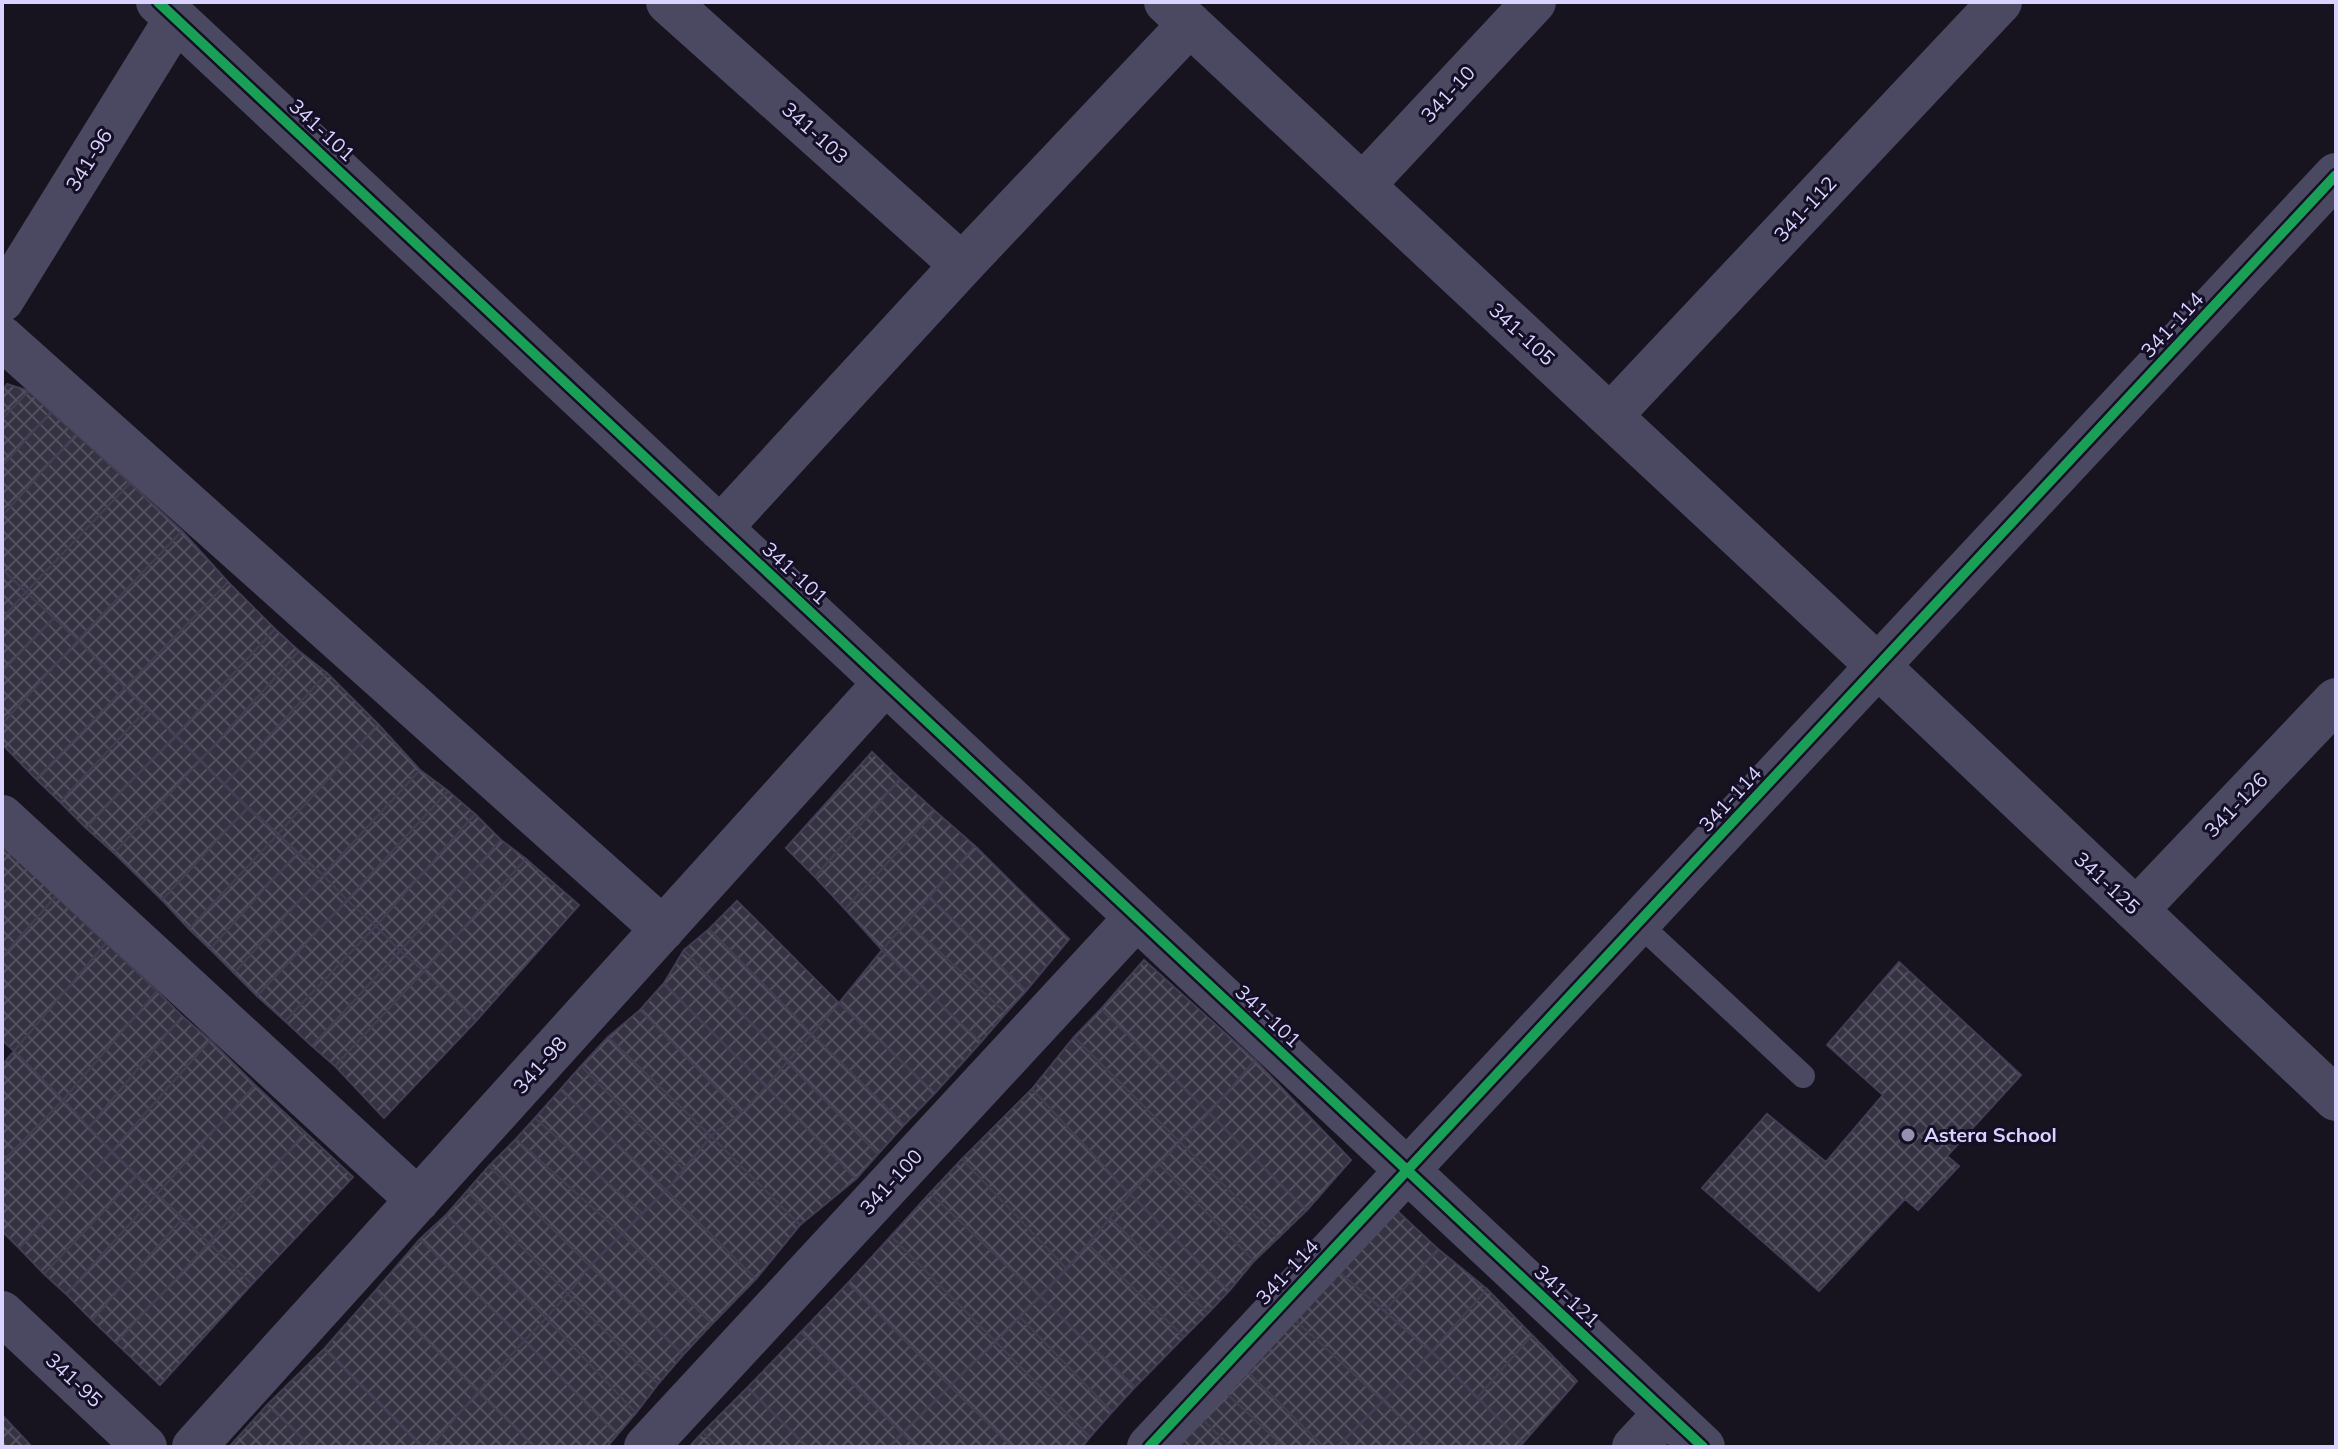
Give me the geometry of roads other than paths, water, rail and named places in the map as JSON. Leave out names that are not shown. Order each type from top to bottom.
[{"type":"street","name":"341-103","points":[[668,2],[962,265]]},
{"type":"street","name":"341-10","points":[[1363,185],[1534,2]]},
{"type":"street","name":"341-112","points":[[1610,416],[2000,2]]},
{"type":"street","name":"341-96","points":[[2,300],[167,11]]},
{"type":"street","name":"341-101","points":[[167,11],[1407,1171]]},
{"type":"street","points":[[720,528],[962,265],[1178,13]]},
{"type":"street","name":"341-105","points":[[1178,13],[1878,666]]},
{"type":"street","name":"341-114","points":[[1149,1447],[2336,175]]},
{"type":"street","points":[[2,338],[663,929]]},
{"type":"street","name":"341-125","points":[[1878,666],[2336,1099]]},
{"type":"street","name":"341-98","points":[[194,1447],[885,683]]},
{"type":"street","name":"341-126","points":[[2136,910],[2336,700]]},
{"type":"street","points":[[2,817],[418,1200]]},
{"type":"street","name":"341-100","points":[[646,1447],[1136,918]]},
{"type":"street","name":"341-121","points":[[1407,1171],[1703,1447]]},
{"type":"street","name":"341-95","points":[[2,1313],[135,1443]]},
{"type":"street","points":[[1634,1447],[1666,1413]]},
{"type":"lane","points":[[1638,923],[1803,1076]]},
{"type":"place","name":"Astera School","points":[[1908,1135]]}]
